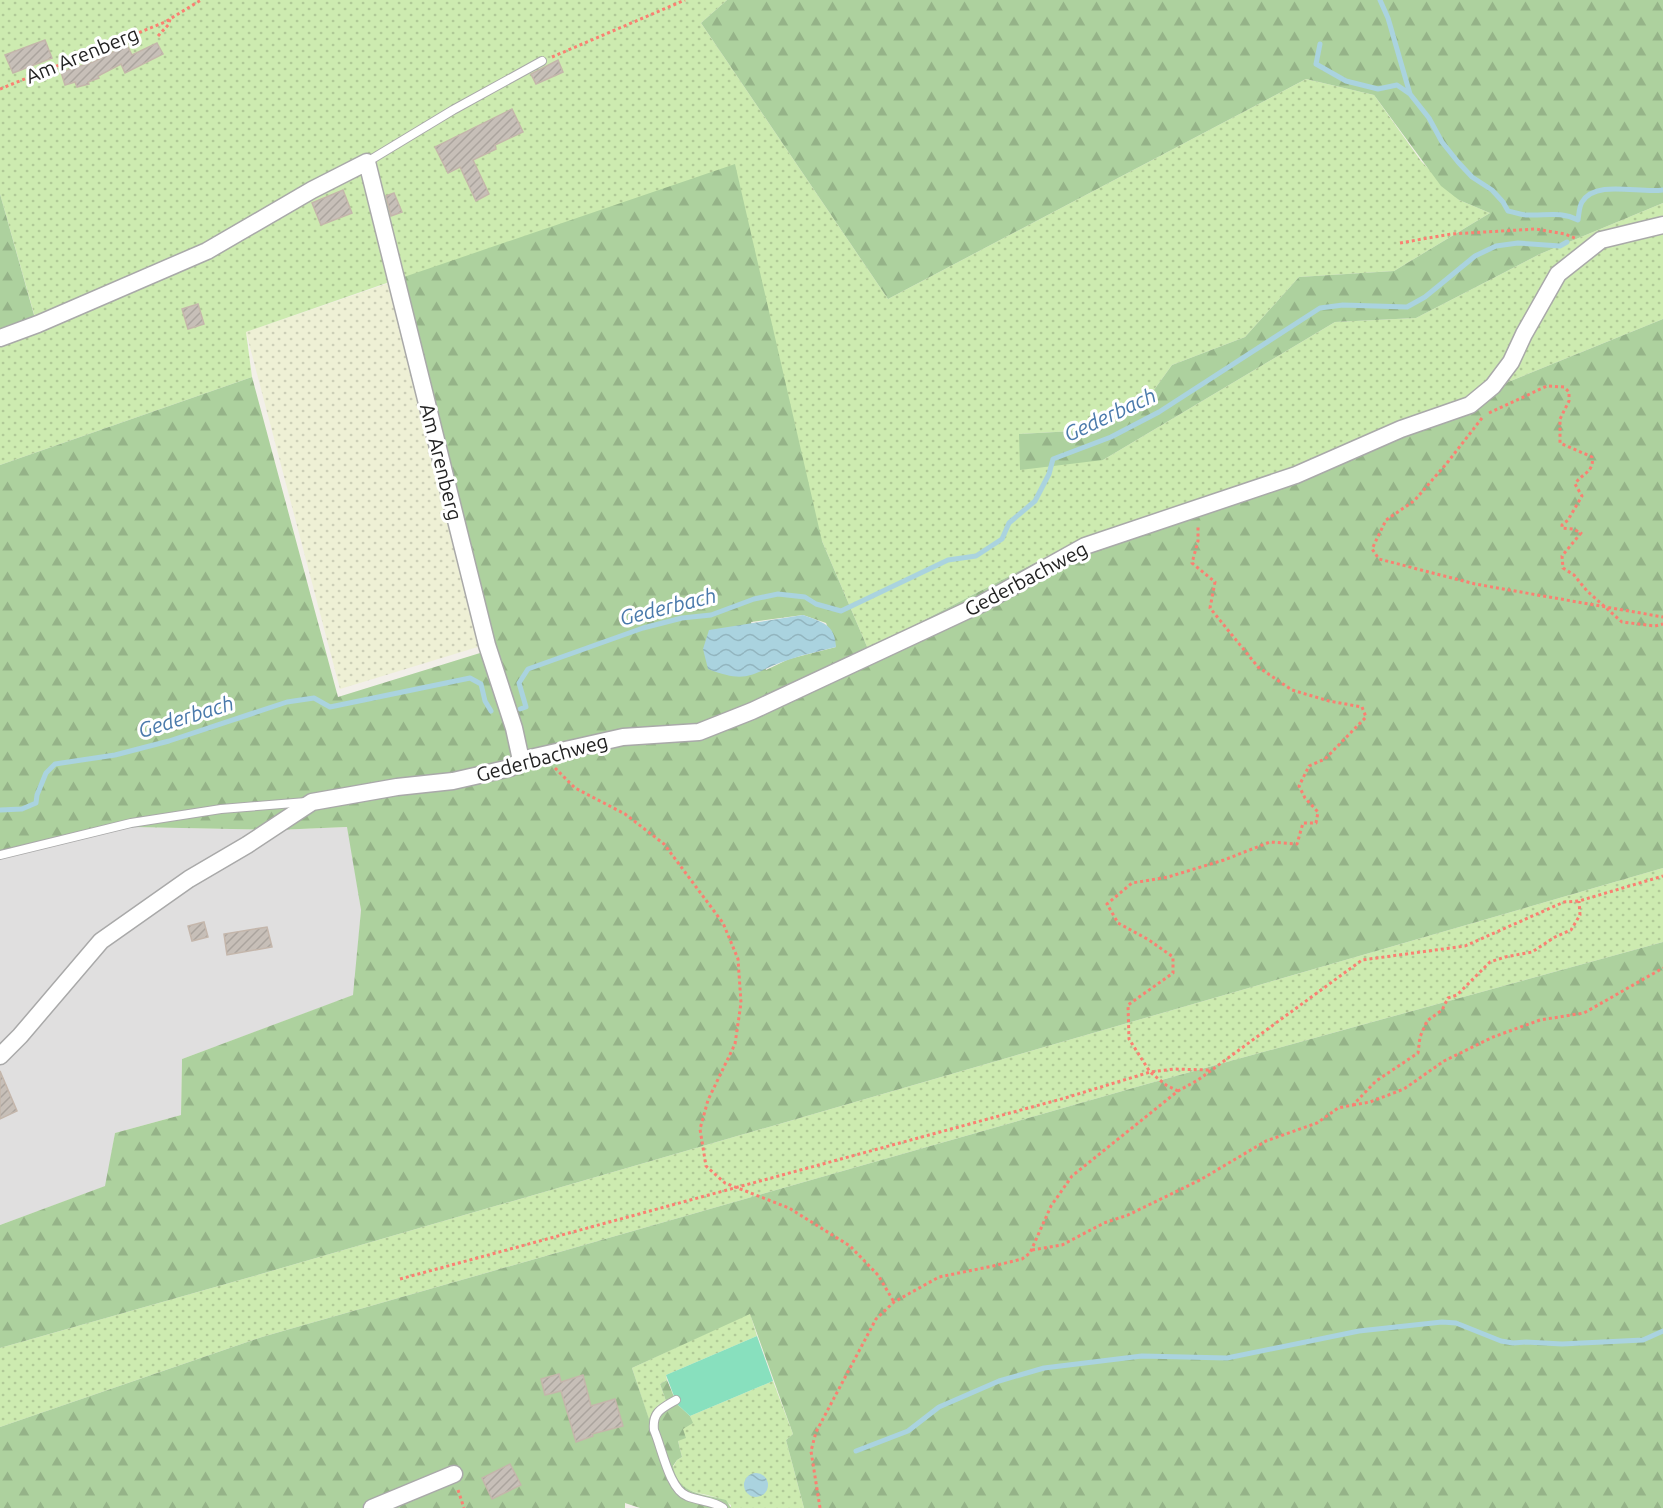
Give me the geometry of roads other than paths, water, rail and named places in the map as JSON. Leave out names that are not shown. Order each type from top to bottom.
[{"type":"street","points":[[0,338],[38,324],[207,251],[312,190],[367,162]]},
{"type":"street","name":"Am Arenberg","points":[[367,162],[487,645],[514,728],[521,760]]},
{"type":"street","name":"Gederbachweg","points":[[0,1056],[20,1036],[101,941],[189,879],[247,845],[312,802],[397,787],[453,781],[510,768],[521,760],[623,737],[699,732],[752,711],[981,604],[1085,546],[1296,475],[1401,429],[1470,405],[1493,386],[1511,362],[1558,274],[1601,240],[1663,225]]},
{"type":"street","points":[[372,1508],[454,1474]]},
{"type":"lane","points":[[367,162],[453,110],[542,61]]},
{"type":"lane","name":"Gederbachweg","points":[[0,855],[131,823],[221,809],[312,802]]},
{"type":"lane","points":[[676,1400],[657,1412],[653,1421],[654,1430],[675,1485],[681,1494],[720,1505],[723,1508]]},
{"type":"water","points":[[803,615],[826,625],[833,633],[836,647],[796,657],[751,675],[734,676],[708,669],[703,649],[709,630]]},
{"type":"water","points":[[756,1473],[765,1476],[768,1485],[765,1494],[756,1497],[747,1494],[744,1485],[747,1476]]},
{"type":"waterway","points":[[1380,0],[1388,18],[1410,94],[1458,162],[1472,177],[1492,190],[1508,211],[1524,215],[1559,215],[1578,220],[1582,202],[1597,191],[1608,189],[1663,190]]},
{"type":"waterway","points":[[1320,44],[1316,64],[1346,81],[1378,89],[1397,85],[1410,94]]},
{"type":"waterway","name":"Gederbach","points":[[520,709],[526,707],[519,683],[528,669],[643,628],[682,618],[711,615],[754,599],[778,594],[805,597],[816,604],[841,611],[948,560],[976,556],[1002,539],[1009,523],[1035,501],[1049,474],[1053,459],[1111,437],[1159,412],[1320,308],[1343,305],[1407,307],[1425,297],[1475,256],[1496,246],[1518,243],[1560,246],[1567,242]]},
{"type":"waterway","name":"Gederbach","points":[[0,810],[22,809],[36,803],[46,773],[55,764],[115,755],[169,741],[287,702],[314,698],[330,707],[470,678],[481,684],[485,701],[491,711]]},
{"type":"waterway","points":[[856,1451],[908,1431],[939,1407],[999,1381],[1044,1368],[1142,1356],[1227,1358],[1359,1331],[1442,1322],[1456,1323],[1501,1341],[1513,1343],[1562,1344],[1643,1340],[1663,1331]]}]
